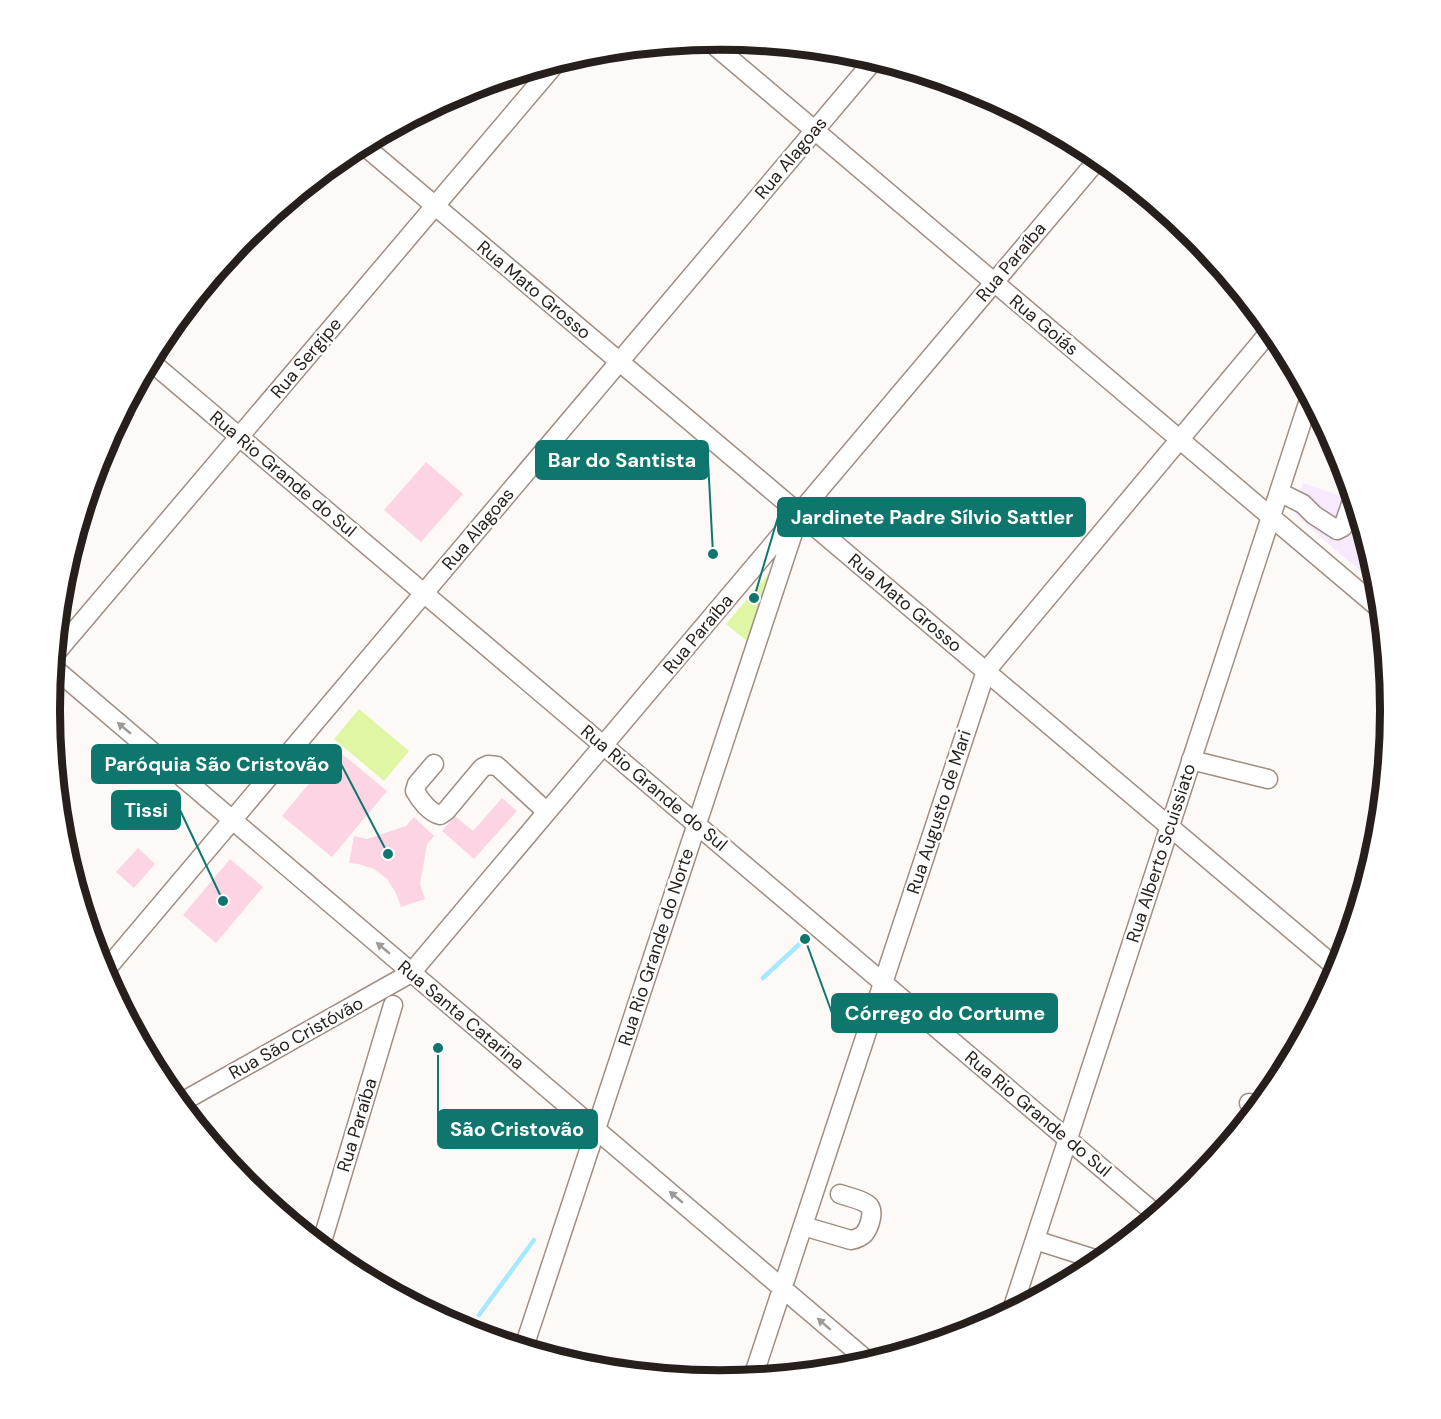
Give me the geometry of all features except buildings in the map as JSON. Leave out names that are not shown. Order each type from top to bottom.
[{"type":"street","name":"Rua Goiás","points":[[720,50],[1372,602]]},
{"type":"street","name":"Rua Alagoas","points":[[112,963],[868,66]]},
{"type":"street","name":"Rua Sergipe","points":[[64,645],[547,73]]},
{"type":"street","name":"Rua Mato Grosso","points":[[370,151],[1330,962]]},
{"type":"street","name":"Rua Paraíba","points":[[411,972],[1094,166]]},
{"type":"street","name":"Rua Augusto de Mari","points":[[756,1368],[986,671],[1265,338]]},
{"type":"street","name":"Rua Rio Grande do Sul","points":[[157,367],[1151,1210]]},
{"type":"street","name":"Rua Alberto Scuissiato","points":[[1016,1299],[1307,408]]},
{"type":"street","points":[[1279,492],[1303,504],[1333,530],[1343,527],[1349,510]]},
{"type":"street","name":"Rua Rio Grande do Norte","points":[[526,1340],[799,514]]},
{"type":"street","name":"Rua Santa Catarina","points":[[62,675],[859,1355]]},
{"type":"street","points":[[1191,759],[1268,779]]},
{"type":"street","points":[[434,764],[417,784],[415,791],[435,814],[440,815],[446,811],[482,768],[488,765],[497,766],[547,812]]},
{"type":"street","name":"Rua São Cristóvão","points":[[188,1098],[411,972]]},
{"type":"street","name":"Rua Paraíba","points":[[324,1236],[393,1005]]},
{"type":"street","points":[[803,1226],[851,1240],[865,1233],[872,1215],[871,1208],[868,1204],[840,1194]]},
{"type":"street","points":[[1035,1240],[1088,1257]]},
{"type":"shaded area","points":[[1303,483],[1345,498],[1367,577],[1296,516]]},
{"type":"green space","points":[[769,573],[747,641],[726,624]]},
{"type":"green space","points":[[359,709],[409,751],[384,781],[334,739]]},
{"type":"waterway","points":[[763,978],[805,939]]},
{"type":"waterway","points":[[479,1315],[534,1240]]},
{"type":"place","name":"Bar do Santista","points":[[713,554]]},
{"type":"place","name":"Jardinete Padre Sílvio Sattler","points":[[754,598]]},
{"type":"place","name":"Paróquia São Cristovão","points":[[388,854]]},
{"type":"place","name":"Tissi","points":[[223,901]]},
{"type":"place","name":"Córrego do Cortume","points":[[805,939]]},
{"type":"place","name":"São Cristovão","points":[[438,1048]]}]
